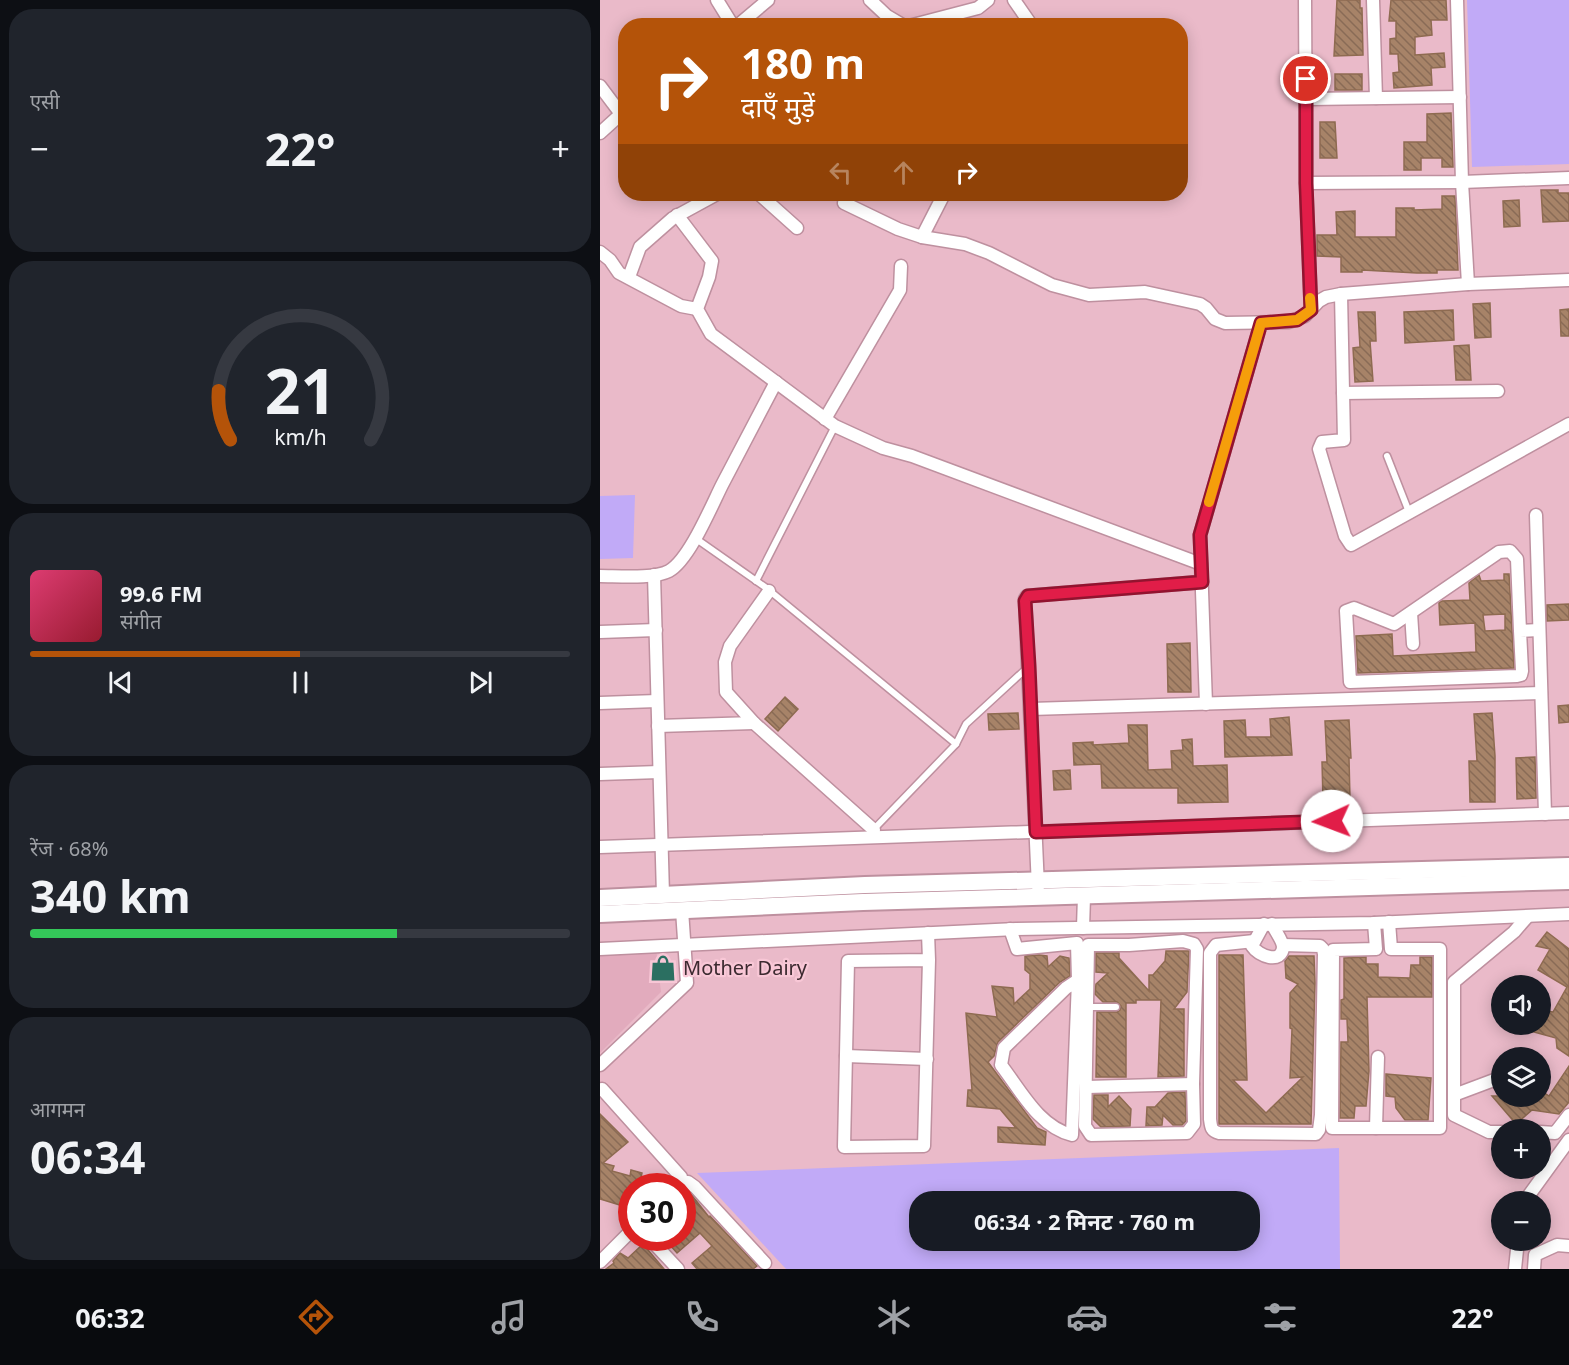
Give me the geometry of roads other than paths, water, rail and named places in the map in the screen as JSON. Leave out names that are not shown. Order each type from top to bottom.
[{"type":"street","points":[[717,0],[729,18]]},
{"type":"street","points":[[745,18],[768,0]]},
{"type":"street","points":[[870,0],[891,18]]},
{"type":"street","points":[[938,18],[978,8],[988,0]]},
{"type":"street","points":[[1014,0],[1026,18]]},
{"type":"street","points":[[1305,0],[1306,183],[1311,310]]},
{"type":"street","points":[[1373,0],[1376,98]]},
{"type":"street","points":[[1457,0],[1462,182],[1468,284]]},
{"type":"street","points":[[600,86],[618,106]]},
{"type":"street","points":[[1306,99],[1460,97]]},
{"type":"street","points":[[600,133],[618,117]]},
{"type":"street","points":[[1306,183],[1462,182],[1569,178]]},
{"type":"street","points":[[629,278],[640,247],[696,201]]},
{"type":"street","points":[[767,201],[797,228]]},
{"type":"street","points":[[922,237],[940,201]]},
{"type":"street","points":[[844,203],[898,229],[922,237],[965,244],[989,253],[1052,285],[1089,295],[1145,292],[1200,304],[1215,320],[1225,323],[1297,320],[1326,297],[1341,294],[1468,284],[1569,280]]},
{"type":"street","points":[[677,215],[712,261],[709,278],[697,309]]},
{"type":"street","points":[[600,252],[610,260],[619,273],[681,306],[697,309]]},
{"type":"street","points":[[830,423],[900,290],[901,266]]},
{"type":"street","points":[[1341,294],[1344,440],[1322,442],[1319,449],[1345,536],[1351,545],[1569,424]]},
{"type":"street","points":[[697,309],[711,334],[830,423],[883,447],[1201,564]]},
{"type":"street","points":[[1206,704],[1200,535],[1261,323]]},
{"type":"street","points":[[600,576],[654,575],[667,572],[677,565],[695,538],[776,382]]},
{"type":"street","points":[[1343,393],[1498,391]]},
{"type":"street","points":[[1536,515],[1545,814]]},
{"type":"street","points":[[1350,682],[1521,675],[1517,559],[1510,551],[1499,552],[1394,624],[1354,608],[1346,610],[1350,682],[1351,699]]},
{"type":"street","points":[[654,575],[663,895]]},
{"type":"street","points":[[1038,889],[1025,601],[1028,596],[1202,582]]},
{"type":"street","points":[[770,591],[730,646],[725,662],[726,692],[754,723],[870,834]]},
{"type":"street","points":[[1411,613],[1413,644]]},
{"type":"street","points":[[1519,614],[1539,613]]},
{"type":"street","points":[[600,632],[656,630]]},
{"type":"street","points":[[1520,631],[1539,630]]},
{"type":"street","points":[[1031,709],[1541,693]]},
{"type":"street","points":[[600,704],[657,701]]},
{"type":"street","points":[[658,726],[754,723]]},
{"type":"street","points":[[600,774],[659,772]]},
{"type":"street","points":[[600,847],[870,834],[1036,832],[1569,813]]},
{"type":"street","points":[[600,914],[1038,889],[1569,866]]},
{"type":"street","points":[[600,898],[865,885],[1038,889],[1084,896],[1569,880]]},
{"type":"street","points":[[1083,928],[1084,896]]},
{"type":"street","points":[[600,1065],[687,983],[682,910]]},
{"type":"street","points":[[600,949],[1010,929],[1389,922],[1569,914]]},
{"type":"street","points":[[1491,1132],[1454,1115],[1454,982],[1514,932],[1527,917]]},
{"type":"street","points":[[1374,922],[1376,949]]},
{"type":"street","points":[[1389,922],[1391,948]]},
{"type":"street","points":[[1268,924],[1254,941],[1252,946],[1255,952],[1262,957],[1270,958],[1276,956],[1282,950],[1283,945]]},
{"type":"street","points":[[1268,924],[1283,945]]},
{"type":"street","points":[[1153,926],[1154,943]]},
{"type":"street","points":[[1127,927],[1129,945]]},
{"type":"street","points":[[1010,929],[1017,949],[1077,944],[1078,980],[1072,1135],[1060,1132],[1044,1121],[1001,1065],[1004,1048],[1066,988],[1078,980]]},
{"type":"street","points":[[928,933],[929,960],[924,1146],[844,1147],[848,961],[929,960]]},
{"type":"street","points":[[1183,941],[1194,944],[1197,949],[1192,1084],[1194,1124],[1188,1133],[1091,1135],[1085,1126],[1088,945],[1154,943],[1183,941]]},
{"type":"street","points":[[1254,941],[1216,945],[1210,952],[1210,1119],[1211,1128],[1214,1132],[1219,1133],[1301,1135],[1316,1134],[1319,1130],[1324,954],[1320,946],[1283,945]]},
{"type":"street","points":[[1391,948],[1440,949],[1440,1128],[1332,1128],[1333,950],[1391,948]]},
{"type":"street","points":[[846,1056],[927,1059]]},
{"type":"street","points":[[1376,1128],[1378,1057]]},
{"type":"street","points":[[1454,1095],[1491,1081]]},
{"type":"street","points":[[1087,1087],[1192,1084]]},
{"type":"street","points":[[602,1089],[677,1173]]},
{"type":"street","points":[[1551,1133],[1556,1133],[1569,1115]]},
{"type":"street","points":[[1532,1191],[1569,1140]]},
{"type":"street","points":[[696,1188],[765,1267]]},
{"type":"street","points":[[600,1251],[618,1235]]},
{"type":"street","points":[[600,1262],[618,1244]]},
{"type":"street","points":[[1534,1269],[1535,1255],[1557,1245],[1569,1246]]},
{"type":"street","points":[[661,1251],[678,1269]]},
{"type":"street","points":[[1515,1269],[1517,1251]]},
{"type":"lane","points":[[756,581],[830,423]]},
{"type":"lane","points":[[1387,456],[1409,513]]},
{"type":"lane","points":[[695,538],[770,591],[956,744]]},
{"type":"lane","points":[[870,834],[956,744],[966,724],[1029,666]]},
{"type":"lane","points":[[1087,1007],[1116,1007]]},
{"type":"place","name":"Mother Dairy","points":[[663,968]]}]
